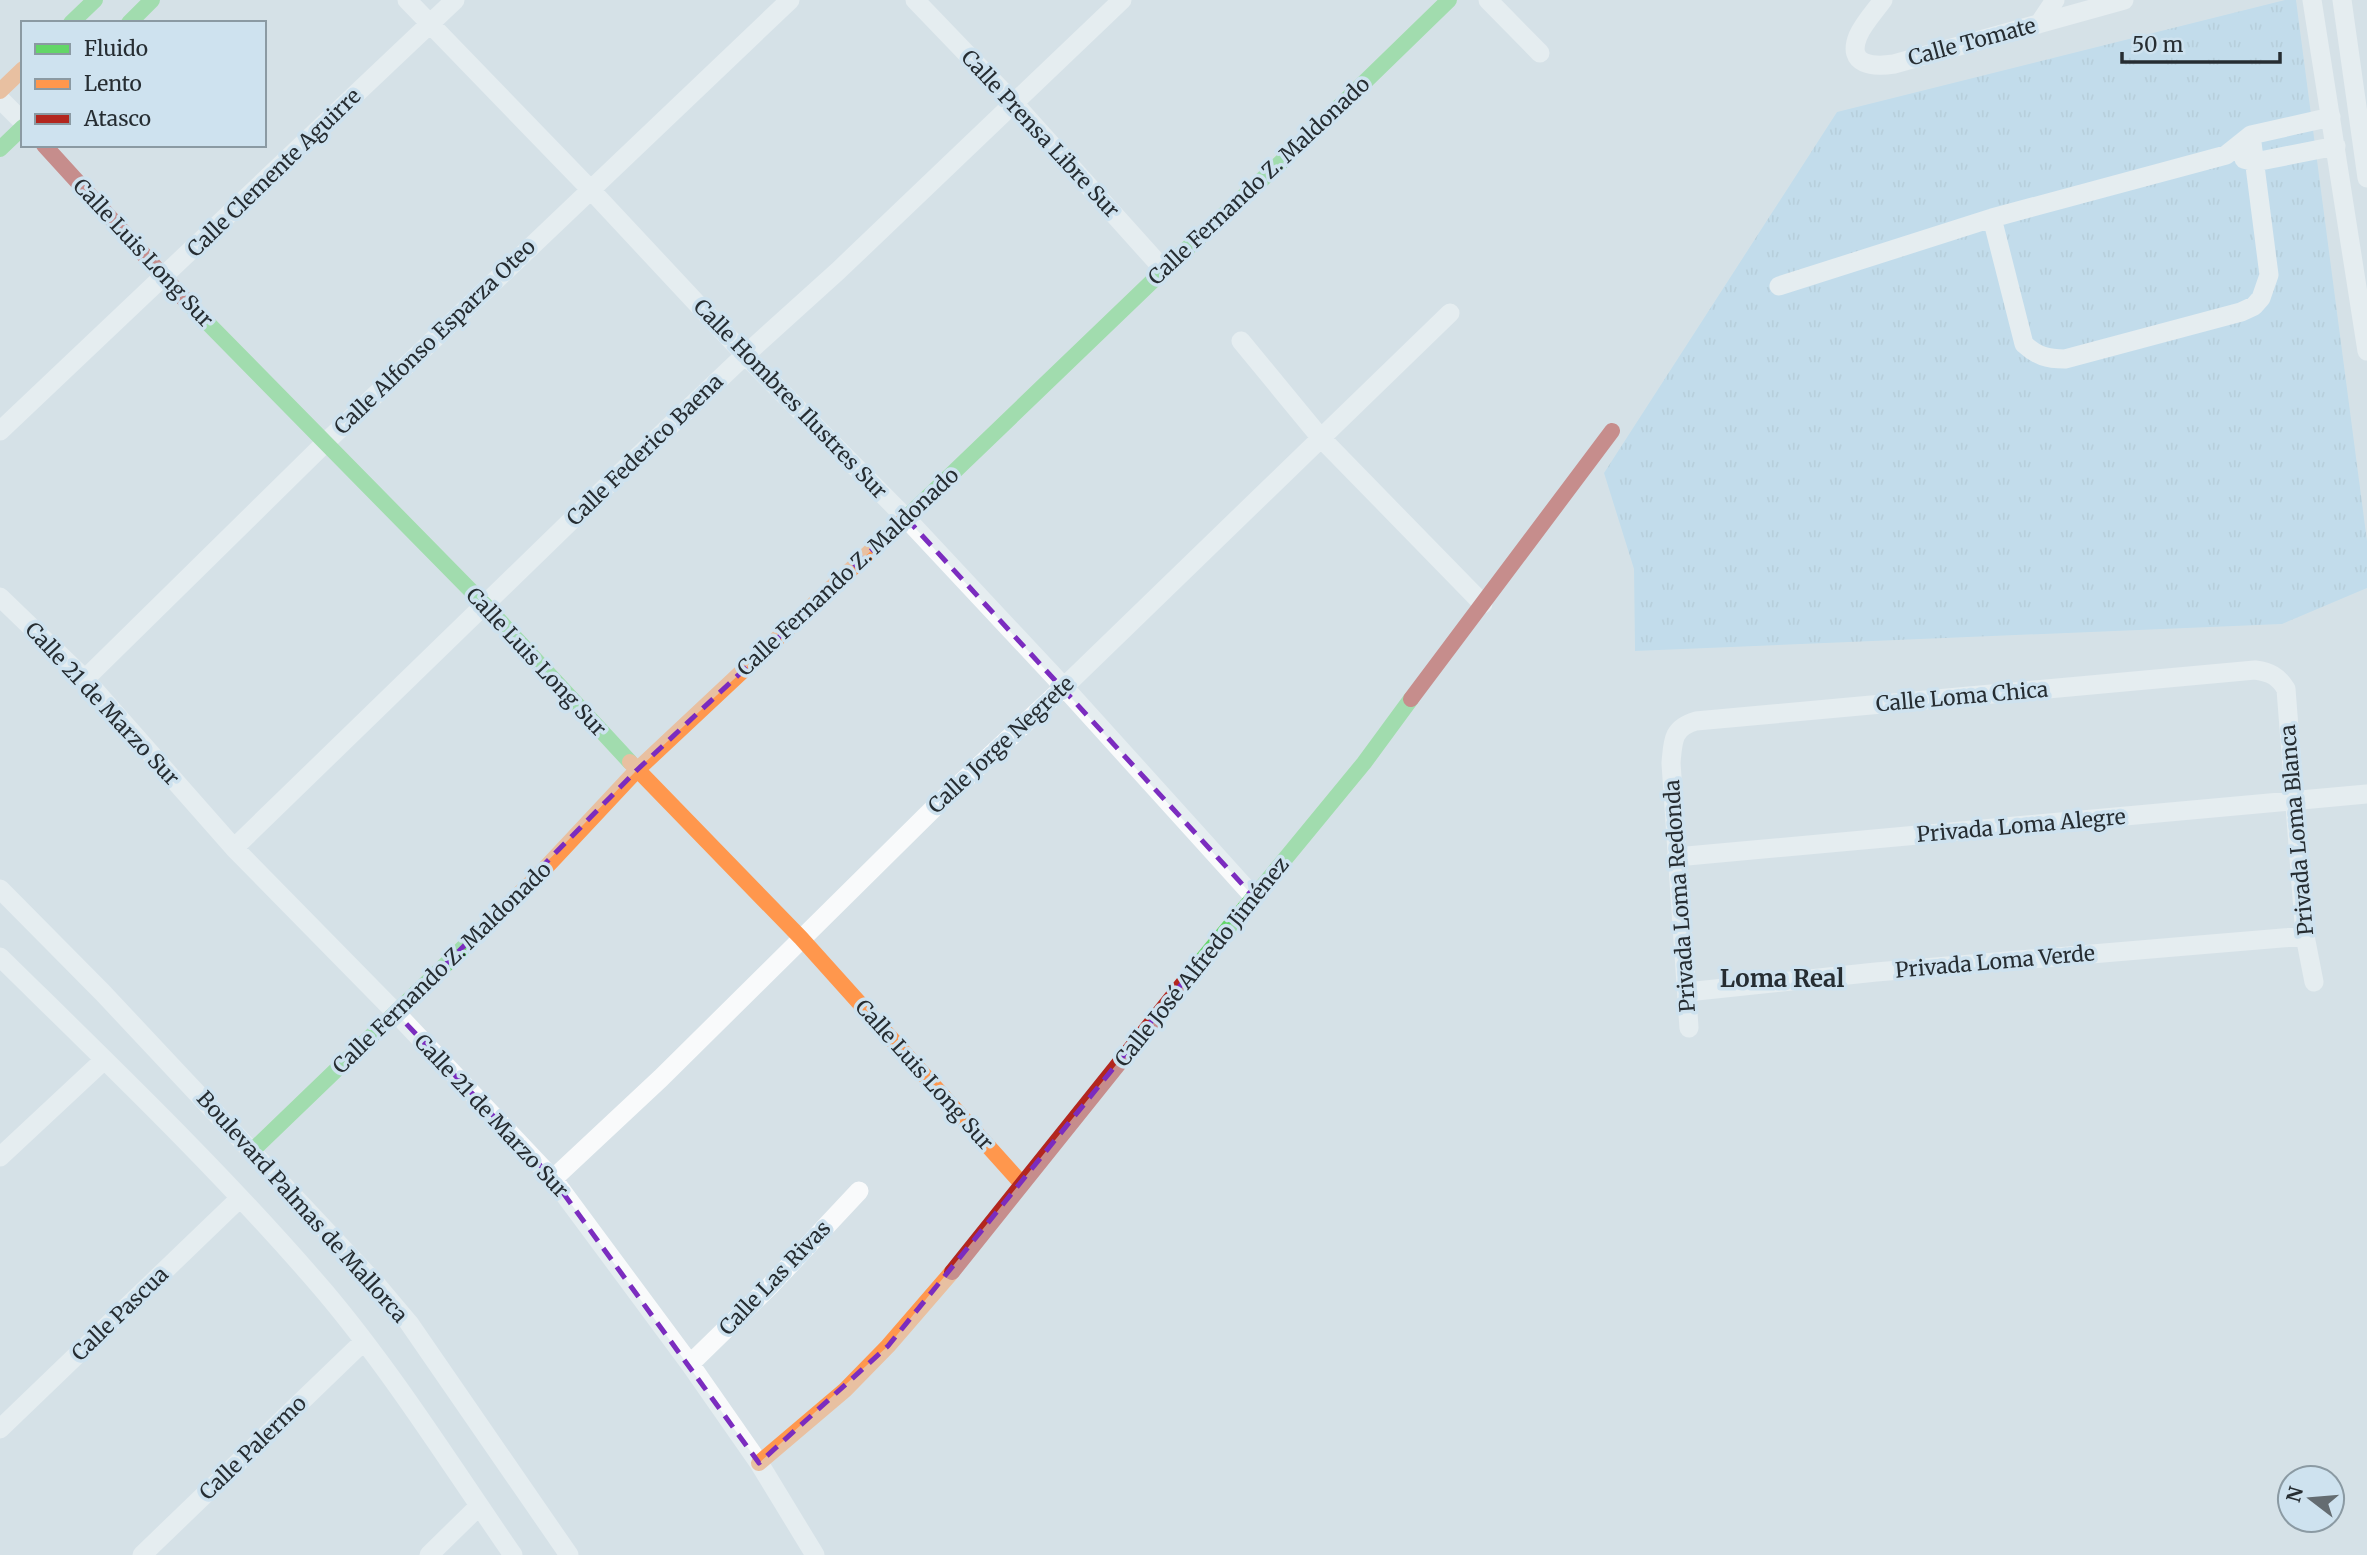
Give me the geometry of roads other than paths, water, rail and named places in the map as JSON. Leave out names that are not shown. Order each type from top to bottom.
[{"type":"street","points":[[73,21],[95,0]]},
{"type":"street","points":[[131,21],[152,0]]},
{"type":"street","name":"Calle Hombres Ilustres Sur","points":[[407,0],[590,189],[745,355],[906,518],[1064,687],[1253,896]]},
{"type":"street","name":"Calle Clemente Aguirre","points":[[0,430],[455,0]]},
{"type":"street","name":"Calle Alfonso Esparza Oteo","points":[[85,679],[325,443],[790,0]]},
{"type":"street","name":"Calle Prensa Libre Sur","points":[[915,0],[1014,103],[1164,270]]},
{"type":"street","name":"Calle Federico Baena","points":[[234,848],[484,604],[1122,0]]},
{"type":"street","name":"Calle Fernando Z. Maldonado","points":[[253,1150],[536,878],[637,770],[906,518],[1164,270],[1305,140],[1449,0]]},
{"type":"street","points":[[1488,0],[1540,54]]},
{"type":"street","name":"Calle Tomate","points":[[1883,0],[1858,35],[1856,53],[1860,61],[1868,65],[1894,64],[2124,0]]},
{"type":"street","points":[[2039,24],[2054,0]]},
{"type":"street","points":[[2312,0],[2367,351]]},
{"type":"street","points":[[2342,0],[2359,63],[2367,178]]},
{"type":"street","points":[[0,91],[21,71]]},
{"type":"street","points":[[0,99],[21,123]]},
{"type":"street","points":[[1779,286],[1992,218],[2226,155],[2251,135],[2331,117]]},
{"type":"street","points":[[0,149],[21,127]]},
{"type":"street","points":[[1992,218],[2024,344],[2035,354],[2048,359],[2065,359],[2241,312],[2254,306],[2261,298],[2269,275],[2251,135]]},
{"type":"street","points":[[2226,155],[2255,162],[2336,146]]},
{"type":"street","name":"Calle Luis Long Sur","points":[[46,147],[163,278],[484,604],[637,770],[801,938],[1022,1184]]},
{"type":"street","points":[[2345,199],[2367,191]]},
{"type":"street","name":"Calle Jorge Negrete","points":[[553,1179],[661,1078],[934,808],[1064,687],[1450,313]]},
{"type":"street","points":[[1241,341],[1320,437],[1483,604]]},
{"type":"street","name":"Calle José Alfredo Jiménez","points":[[759,1463],[845,1390],[951,1274],[1253,896],[1364,763],[1612,431]]},
{"type":"street","name":"Calle 21 de Marzo Sur","points":[[0,597],[85,679],[234,848],[397,1014],[553,1179],[690,1364],[759,1463],[816,1555]]},
{"type":"street","name":"Calle Loma Chica","points":[[1671,763],[1676,733],[1684,725],[1696,722],[2255,670],[2267,671],[2280,680]]},
{"type":"street","name":"Privada Loma Blanca","points":[[2280,680],[2286,689],[2305,936],[2314,982]]},
{"type":"street","name":"Privada Loma Redonda","points":[[1671,763],[1689,1028]]},
{"type":"street","name":"Privada Loma Alegre","points":[[1676,857],[2367,794]]},
{"type":"street","name":"Boulevard Palmas de Mallorca","points":[[0,889],[253,1150],[377,1284],[409,1323],[569,1555]]},
{"type":"street","name":"Privada Loma Verde","points":[[1686,992],[1876,972],[2305,936]]},
{"type":"street","name":"Boulevard Palmas de Mallorca","points":[[0,957],[239,1199],[325,1293],[365,1341],[513,1555]]},
{"type":"street","points":[[0,1157],[104,1060]]},
{"type":"street","name":"Calle Las Rivas","points":[[690,1364],[770,1286],[859,1191]]},
{"type":"street","name":"Calle Pascua","points":[[0,1429],[239,1199]]},
{"type":"street","name":"Calle Palermo","points":[[142,1555],[365,1341]]},
{"type":"street","points":[[429,1555],[479,1506]]},
{"type":"district","name":"Loma Real","points":[[1782,979]]}]
